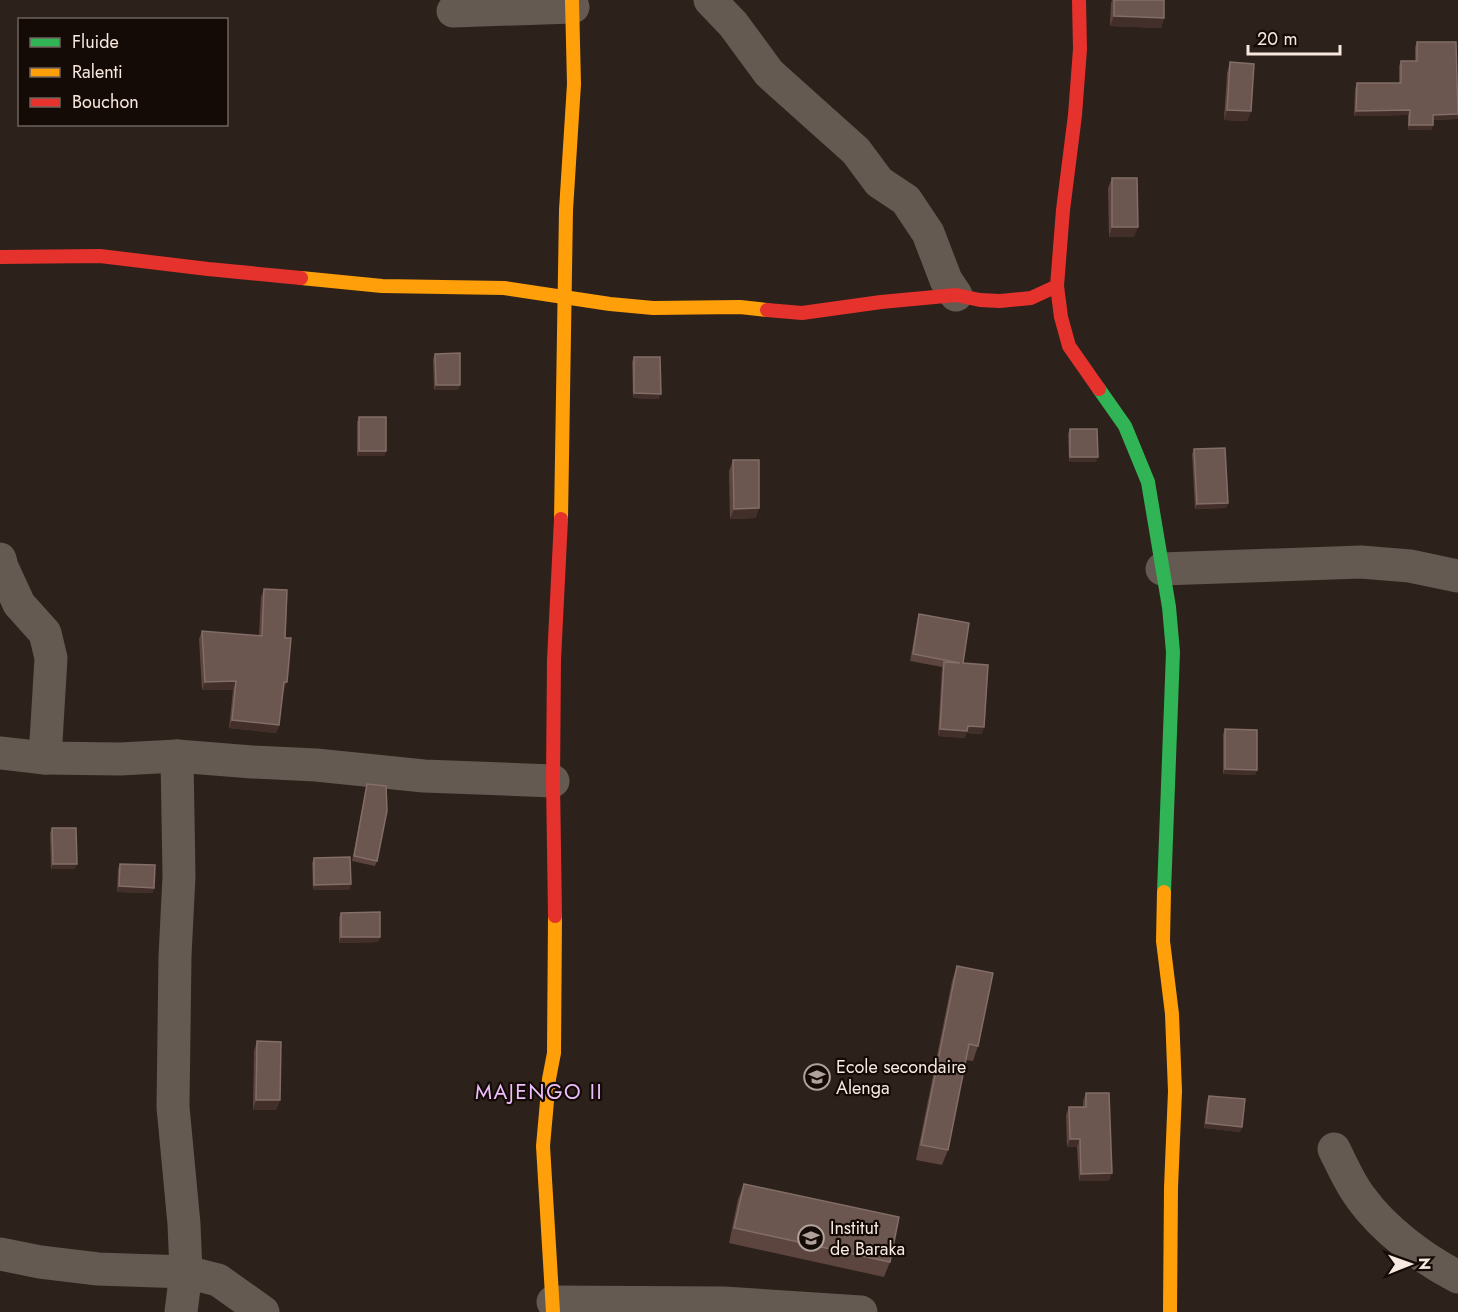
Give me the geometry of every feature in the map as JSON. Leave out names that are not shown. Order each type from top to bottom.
[{"type":"street","points":[[710,0],[733,24],[769,73],[856,151],[879,182],[906,200],[928,233],[946,280],[956,295]]},
{"type":"street","points":[[1079,0],[1080,49],[1075,115],[1063,210],[1057,286],[1061,317],[1069,346],[1125,426],[1148,482],[1169,607],[1173,652],[1164,941],[1172,1014],[1175,1091],[1171,1188],[1170,1312]]},
{"type":"street","points":[[453,11],[572,3],[574,84],[566,210],[560,553],[554,660],[554,1053],[549,1079],[543,1146],[553,1307],[724,1303],[861,1312]]},
{"type":"street","points":[[0,257],[100,256],[382,286],[504,288],[653,308],[740,307],[802,313],[956,295],[1000,301],[1031,298],[1057,286]]},
{"type":"street","points":[[0,559],[19,604],[45,633],[51,658],[45,758]]},
{"type":"street","points":[[1162,569],[1361,562],[1410,566],[1458,576]]},
{"type":"street","points":[[0,600],[21,633],[51,658]]},
{"type":"street","points":[[0,753],[45,758],[120,759],[177,756],[316,765],[424,776],[553,781]]},
{"type":"street","points":[[177,756],[179,876],[173,1107],[186,1272],[181,1312]]},
{"type":"street","points":[[1334,1149],[1360,1198],[1388,1229],[1438,1266],[1458,1277]]},
{"type":"street","points":[[0,1254],[40,1262],[98,1269],[186,1272],[218,1280],[264,1312]]},
{"type":"building","points":[[1114,0],[1164,0],[1164,18],[1114,16]]},
{"type":"building","points":[[1417,42],[1456,42],[1458,114],[1433,115],[1433,125],[1409,125],[1410,110],[1356,111],[1357,83],[1401,83],[1401,61],[1417,61]]},
{"type":"building","points":[[1230,62],[1254,64],[1251,111],[1227,110]]},
{"type":"building","points":[[1112,178],[1137,178],[1138,227],[1112,227]]},
{"type":"building","points":[[460,353],[460,385],[436,385],[435,354]]},
{"type":"building","points":[[634,357],[660,357],[661,394],[634,393]]},
{"type":"building","points":[[359,417],[386,417],[386,451],[359,451]]},
{"type":"building","points":[[1070,429],[1097,429],[1098,457],[1070,457]]},
{"type":"building","points":[[1225,448],[1228,503],[1197,504],[1194,449]]},
{"type":"building","points":[[733,460],[759,460],[759,508],[734,509]]},
{"type":"building","points":[[264,589],[287,590],[285,638],[291,638],[287,682],[284,682],[279,725],[232,720],[236,681],[205,682],[202,631],[262,636]]},
{"type":"building","points":[[919,614],[969,623],[963,663],[988,665],[984,727],[968,726],[967,731],[940,729],[944,662],[960,663],[913,654]]},
{"type":"building","points":[[1225,729],[1257,730],[1257,770],[1225,769]]},
{"type":"building","points":[[367,784],[386,786],[387,811],[377,861],[354,856]]},
{"type":"building","points":[[52,828],[76,828],[77,864],[53,864]]},
{"type":"building","points":[[350,857],[351,884],[314,885],[314,858]]},
{"type":"building","points":[[120,864],[155,865],[154,888],[119,886]]},
{"type":"building","points":[[380,912],[380,937],[341,937],[341,913]]},
{"type":"building","points":[[957,966],[993,973],[978,1046],[969,1044],[948,1150],[921,1145]]},
{"type":"building","points":[[257,1041],[281,1042],[280,1100],[256,1100]]},
{"type":"building","points":[[1086,1093],[1109,1093],[1112,1173],[1081,1174],[1080,1139],[1070,1139],[1069,1107],[1086,1107]]},
{"type":"building","points":[[1209,1096],[1245,1099],[1242,1127],[1206,1123]]},
{"type":"building","name":"Institut de Baraka","points":[[744,1184],[899,1217],[890,1262],[734,1228]]},
{"type":"traffic: fast","points":[[1099,389],[1125,426],[1148,482],[1169,607],[1173,652],[1164,892]]},
{"type":"traffic: slow","points":[[561,519],[566,210],[574,84],[572,0]]},
{"type":"traffic: slow","points":[[301,278],[382,286],[504,288],[653,308],[740,307],[767,310]]},
{"type":"traffic: slow","points":[[1164,892],[1163,941],[1172,1014],[1175,1091],[1171,1188],[1170,1312]]},
{"type":"traffic: slow","points":[[553,1312],[543,1146],[549,1079],[554,1053],[555,916]]},
{"type":"traffic: jam","points":[[1079,0],[1080,49],[1075,115],[1063,210],[1057,286],[1061,317],[1069,346],[1099,389]]},
{"type":"traffic: jam","points":[[0,257],[100,256],[301,278]]},
{"type":"traffic: jam","points":[[767,310],[802,313],[956,295],[1000,301],[1031,298],[1057,286]]},
{"type":"traffic: jam","points":[[555,916],[554,660],[561,519]]},
{"type":"place","name":"Ecole secondaire Alenga","points":[[817,1077]]},
{"type":"place","name":"Institut de Baraka","points":[[811,1238]]},
{"type":"district","name":"MAJENGO II","points":[[539,1092]]}]
